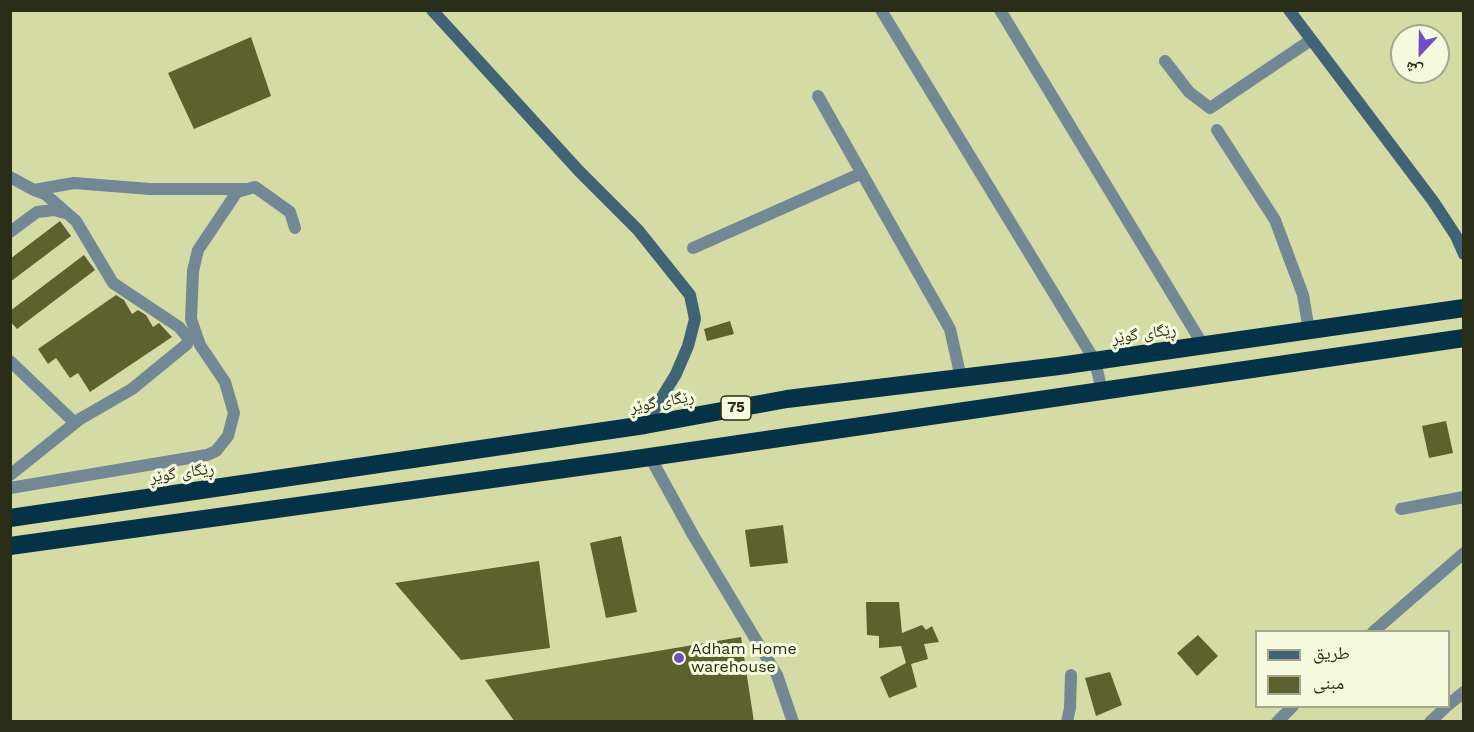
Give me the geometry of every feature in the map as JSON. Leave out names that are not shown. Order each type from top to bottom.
[{"type":"highway","name":"ڕێگای گوێڕ","points":[[10,518],[645,425],[787,399],[1095,361],[1464,308]]},
{"type":"highway","name":"75","points":[[10,546],[650,457],[1464,338]]},
{"type":"street","points":[[432,10],[579,171],[638,230],[690,296],[695,319],[688,346],[676,374],[645,425]]},
{"type":"street","points":[[881,10],[1095,361],[1102,391]]},
{"type":"street","points":[[1000,10],[1203,345]]},
{"type":"street","points":[[1289,10],[1433,201],[1456,236],[1464,254]]},
{"type":"street","points":[[1165,61],[1189,92],[1210,108],[1311,40]]},
{"type":"street","points":[[818,96],[950,329],[961,378]]},
{"type":"street","points":[[1217,130],[1275,220],[1303,295],[1310,330]]},
{"type":"street","points":[[693,248],[862,173]]},
{"type":"street","points":[[10,177],[45,194],[76,221],[114,283],[179,327],[188,338],[187,344],[132,389],[75,423],[10,475]]},
{"type":"street","points":[[34,190],[74,183],[150,189],[249,189]]},
{"type":"street","points":[[10,488],[207,455],[222,444],[228,436],[234,413],[225,382],[200,345],[191,319],[193,272],[198,250],[237,192],[255,187],[290,212],[295,228]]},
{"type":"street","points":[[10,232],[37,212],[54,210],[68,214]]},
{"type":"street","points":[[10,361],[75,423]]},
{"type":"street","points":[[650,457],[777,675],[793,722]]},
{"type":"street","points":[[1401,509],[1464,497]]},
{"type":"street","points":[[1375,630],[1464,553]]},
{"type":"street","points":[[1067,722],[1070,708],[1071,675]]},
{"type":"street","points":[[1450,704],[1464,692]]},
{"type":"street","points":[[1277,722],[1291,708]]},
{"type":"street","points":[[1430,722],[1446,708]]},
{"type":"building","points":[[251,37],[271,96],[194,129],[168,73]]},
{"type":"building","points":[[60,221],[71,236],[10,282],[10,259]]},
{"type":"building","points":[[84,255],[95,270],[17,329],[10,321],[10,311]]},
{"type":"building","points":[[116,295],[124,300],[132,314],[138,310],[146,315],[153,327],[159,323],[172,337],[90,392],[78,373],[70,378],[56,358],[48,364],[38,349]]},
{"type":"building","points":[[730,321],[734,334],[707,341],[704,329]]},
{"type":"building","points":[[1446,421],[1453,453],[1429,458],[1422,426]]},
{"type":"building","points":[[783,525],[788,563],[750,567],[745,530]]},
{"type":"building","points":[[621,536],[637,612],[606,618],[590,543]]},
{"type":"building","points":[[539,561],[550,648],[461,660],[395,583]]},
{"type":"building","points":[[866,602],[899,602],[902,633],[922,625],[926,630],[932,626],[939,642],[924,644],[928,659],[911,664],[917,687],[889,698],[880,677],[906,663],[901,646],[879,648],[879,636],[867,635]]},
{"type":"building","points":[[1198,635],[1218,656],[1197,676],[1177,653]]},
{"type":"building","name":"Adham Home warehouse","points":[[741,637],[754,722],[515,722],[485,680]]},
{"type":"building","points":[[1110,672],[1122,705],[1096,716],[1085,678]]},
{"type":"place","name":"Adham Home warehouse","points":[[679,658]]}]
